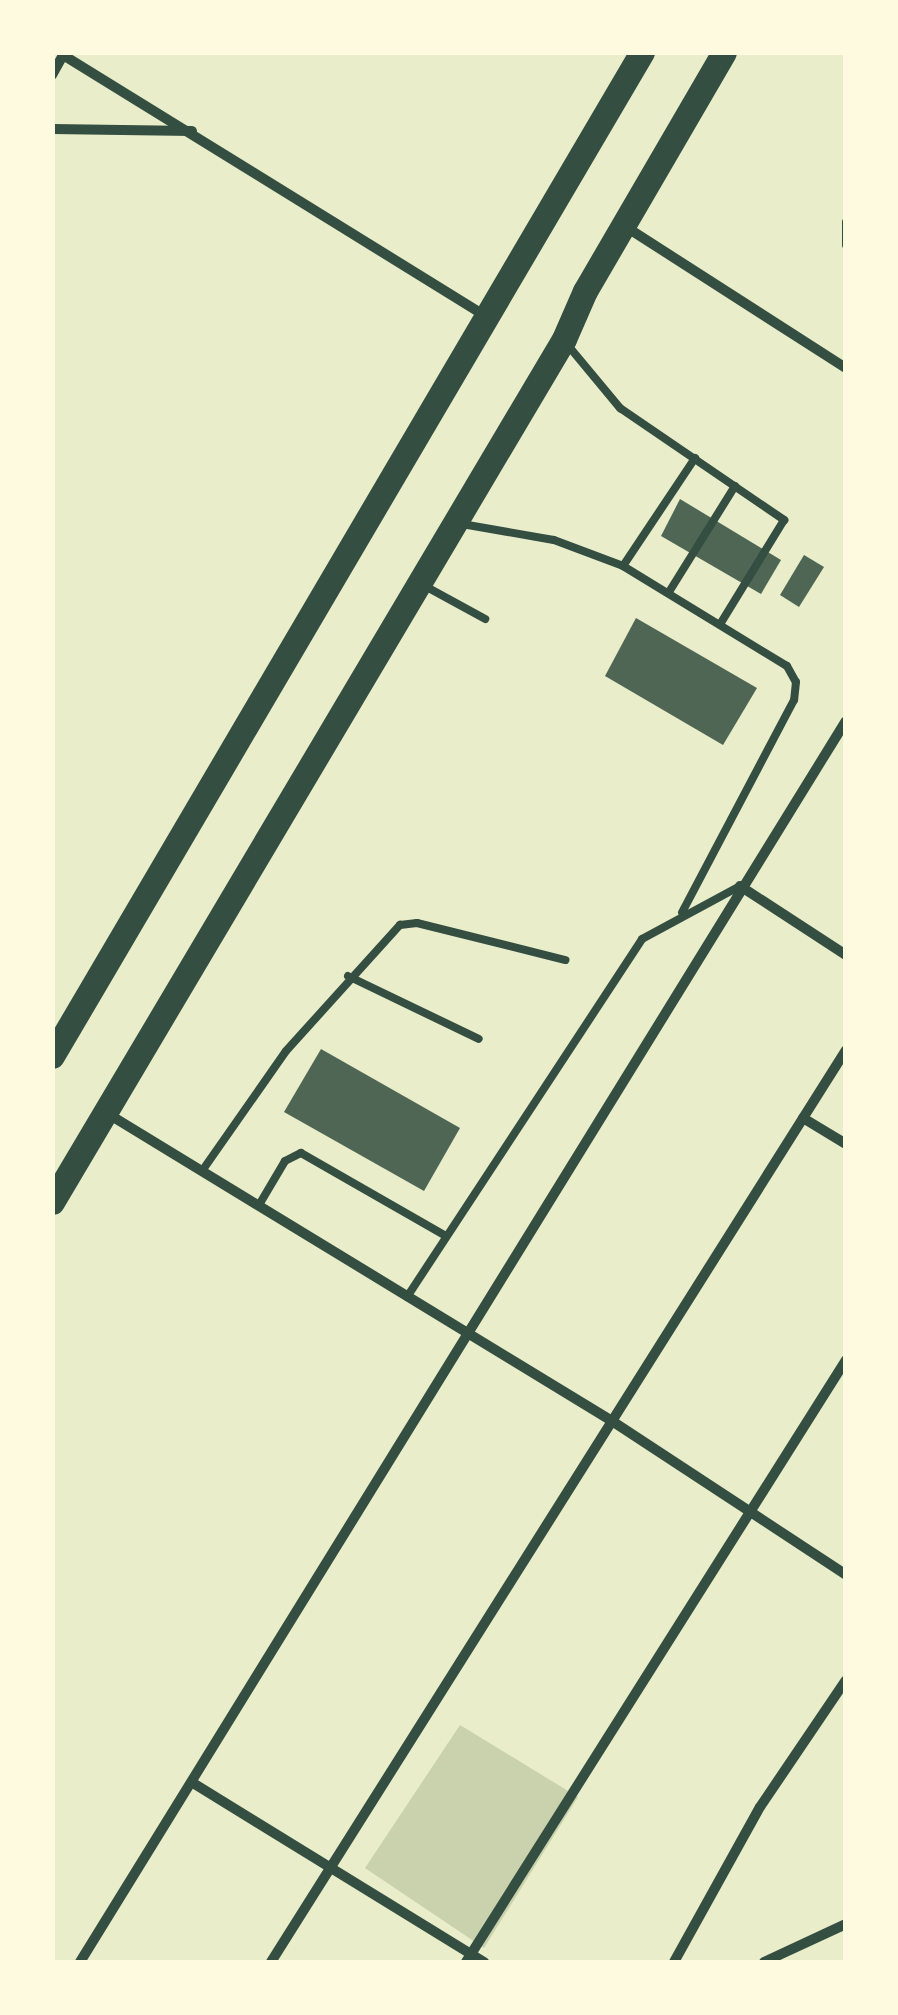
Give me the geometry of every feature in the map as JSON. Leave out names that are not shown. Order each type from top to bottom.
[{"type":"highway","points":[[52,1056],[642,52]]},
{"type":"highway","points":[[52,1202],[415,581],[455,522],[564,339],[623,225],[724,52]]},
{"type":"street","points":[[52,75],[64,54],[487,316]]},
{"type":"street","points":[[52,129],[194,131]]},
{"type":"street","points":[[623,225],[846,368]]},
{"type":"street","points":[[80,1962],[470,1337],[740,886],[846,721]]},
{"type":"street","points":[[740,886],[846,954]]},
{"type":"street","points":[[272,1962],[846,1050]]},
{"type":"street","points":[[105,1112],[612,1422],[846,1574]]},
{"type":"street","points":[[803,1118],[846,1144]]},
{"type":"street","points":[[468,1959],[846,1360]]},
{"type":"street","points":[[674,1962],[760,1807],[846,1680]]},
{"type":"street","points":[[192,1784],[468,1959],[484,1962]]},
{"type":"street","points":[[764,1962],[846,1924]]},
{"type":"lane","points":[[846,222],[846,246]]},
{"type":"lane","points":[[564,339],[620,408],[784,520],[721,623]]},
{"type":"lane","points":[[623,566],[695,458]]},
{"type":"lane","points":[[669,592],[735,486]]},
{"type":"lane","points":[[455,522],[554,540],[623,566],[787,666],[796,682],[794,700],[682,912]]},
{"type":"lane","points":[[415,581],[485,620]]},
{"type":"lane","points":[[407,1297],[642,939],[682,912],[740,886]]},
{"type":"lane","points":[[202,1171],[348,976],[387,934],[418,923],[565,960]]},
{"type":"lane","points":[[348,976],[479,1039]]},
{"type":"lane","points":[[259,1205],[285,1162],[302,1154],[323,1160],[446,1236]]},
{"type":"green space","points":[[460,1725],[578,1797],[484,1948],[365,1868]]},
{"type":"building","points":[[680,499],[781,560],[761,594],[661,536]]},
{"type":"building","points":[[804,555],[824,567],[799,607],[780,595]]},
{"type":"building","points":[[636,618],[757,688],[723,745],[605,676]]},
{"type":"building","points":[[321,1049],[460,1128],[424,1191],[284,1112]]}]
